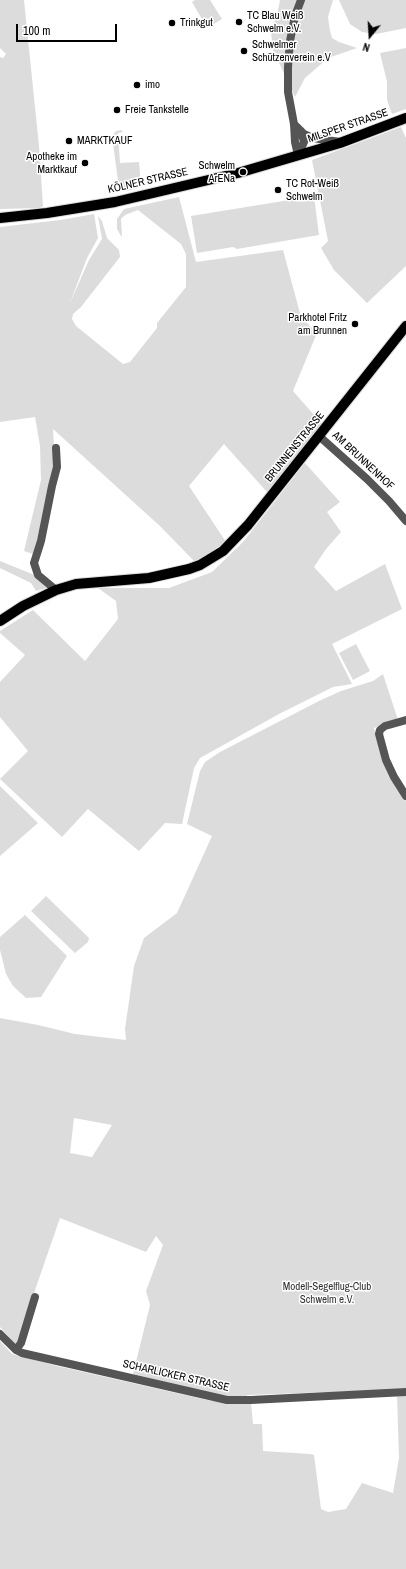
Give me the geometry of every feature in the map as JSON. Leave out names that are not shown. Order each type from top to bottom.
[{"type":"main road","name":"MILSPER STRASSE","points":[[298,155],[342,142],[406,118]]},
{"type":"main road","name":"KÖLNER STRASSE","points":[[0,218],[47,213],[124,200],[238,173],[298,155]]},
{"type":"main road","name":"BRUNNENSTRASSE","points":[[0,622],[23,606],[56,590],[76,584],[149,578],[189,569],[200,565],[223,551],[248,525],[405,330]]},
{"type":"street","points":[[298,155],[288,92],[288,67],[290,41],[295,16],[301,0]]},
{"type":"street","points":[[294,124],[300,131],[304,142],[298,155]]},
{"type":"street","points":[[300,131],[315,139],[342,142]]},
{"type":"street","name":"AM BRUNNENHOF","points":[[319,436],[367,479],[406,521]]},
{"type":"street","points":[[56,448],[57,467],[41,541],[34,563],[38,575],[56,590]]},
{"type":"street","points":[[406,720],[385,726],[380,730],[379,734],[386,760],[394,777],[406,796]]},
{"type":"street","points":[[0,1334],[16,1350],[21,1342],[35,1297]]},
{"type":"street","name":"SCHARLICKER STRASSE","points":[[16,1350],[22,1354],[227,1400],[406,1392]]},
{"type":"green space","points":[[0,0],[24,0],[39,146],[43,206],[40,208],[0,209],[0,57],[3,58],[6,54],[0,48]]},
{"type":"green space","points":[[195,0],[210,0],[222,19],[207,28],[192,2]]},
{"type":"green space","points":[[280,0],[333,0],[328,17],[332,38],[357,48],[328,58],[305,78],[295,97],[273,50],[271,32]]},
{"type":"green space","points":[[339,0],[406,0],[406,28],[376,34],[362,32],[350,24]]},
{"type":"green space","points":[[406,48],[406,109],[392,114],[387,100],[387,82],[380,53]]},
{"type":"green space","points":[[401,127],[406,138],[406,266],[367,303],[334,270],[321,248],[328,241],[312,160]]},
{"type":"green space","points":[[121,130],[123,132],[118,133],[120,163],[139,162],[141,187],[127,191],[119,188],[112,136],[116,131]]},
{"type":"green space","points":[[314,196],[319,235],[237,249],[233,247],[197,253],[191,216]]},
{"type":"green space","points":[[179,197],[196,262],[283,250],[301,317],[317,333],[293,391],[322,424],[267,492],[224,444],[189,486],[226,542],[195,562],[161,527],[53,429],[55,466],[36,555],[24,551],[41,480],[40,446],[35,417],[0,422],[0,227],[60,220],[94,214],[98,238],[87,258],[70,303],[89,260],[102,239],[98,216],[102,221],[107,238],[119,250],[120,257],[81,307],[73,314],[72,319],[76,326],[123,364],[130,362],[157,328],[157,323],[186,287],[186,254],[181,244],[138,210],[125,215],[121,219],[122,236],[117,229],[117,219],[124,209]]},
{"type":"green space","points":[[305,463],[340,502],[327,512],[341,532],[326,549],[314,567],[336,591],[385,564],[402,609],[332,644],[352,684],[333,687],[279,714],[200,758],[194,768],[182,824],[165,823],[139,851],[88,809],[62,837],[0,779],[28,751],[0,717],[0,682],[25,655],[0,633],[0,631],[33,610],[85,661],[118,619],[116,601],[98,588],[169,588],[212,572],[243,542]]},
{"type":"green space","points":[[0,561],[37,576],[50,587],[36,591],[31,583],[0,568]]},
{"type":"green space","points":[[356,644],[370,671],[353,680],[339,653]]},
{"type":"green space","name":"Modell-Segelflug-Club Schwelm e.V.","points":[[383,674],[398,720],[374,728],[384,763],[406,802],[406,1388],[247,1395],[246,1398],[211,1394],[133,1374],[150,1305],[146,1291],[163,1245],[156,1236],[146,1252],[60,1218],[16,1345],[0,1327],[0,1018],[75,1034],[126,1040],[125,1029],[134,966],[144,938],[177,913],[212,836],[187,824],[200,771],[205,762],[220,752],[319,701],[341,691],[373,681]],"holes":[[[74,1118],[112,1125],[92,1157],[70,1153]]]},
{"type":"green space","points":[[0,786],[38,823],[0,856]]},
{"type":"green space","points":[[46,896],[89,938],[88,942],[75,953],[31,911]]},
{"type":"green space","points":[[25,915],[67,956],[41,997],[26,998],[13,986],[6,974],[0,950],[0,937]]},
{"type":"green space","points":[[0,1341],[12,1354],[57,1366],[207,1400],[229,1403],[251,1403],[253,1424],[262,1424],[263,1451],[314,1455],[321,1509],[328,1512],[346,1509],[362,1483],[393,1493],[399,1458],[397,1395],[406,1395],[406,1569],[0,1569]]},
{"type":"place","name":"TC Blau Weiß Schwelm e.V.","points":[[239,22]]},
{"type":"place","name":"Trinkgut","points":[[172,23]]},
{"type":"place","name":"Schwelmer Schützenverein e.V","points":[[244,51]]},
{"type":"place","name":"imo","points":[[137,85]]},
{"type":"place","name":"Freie Tankstelle","points":[[117,110]]},
{"type":"place","name":"MARKTKAUF","points":[[69,141]]},
{"type":"place","name":"Apotheke im Marktkauf","points":[[85,163]]},
{"type":"place","name":"Schwelm ArENa","points":[[243,172]]},
{"type":"place","name":"TC Rot-Weiß Schwelm","points":[[278,190]]},
{"type":"place","name":"Parkhotel Fritz am Brunnen","points":[[355,324]]}]
